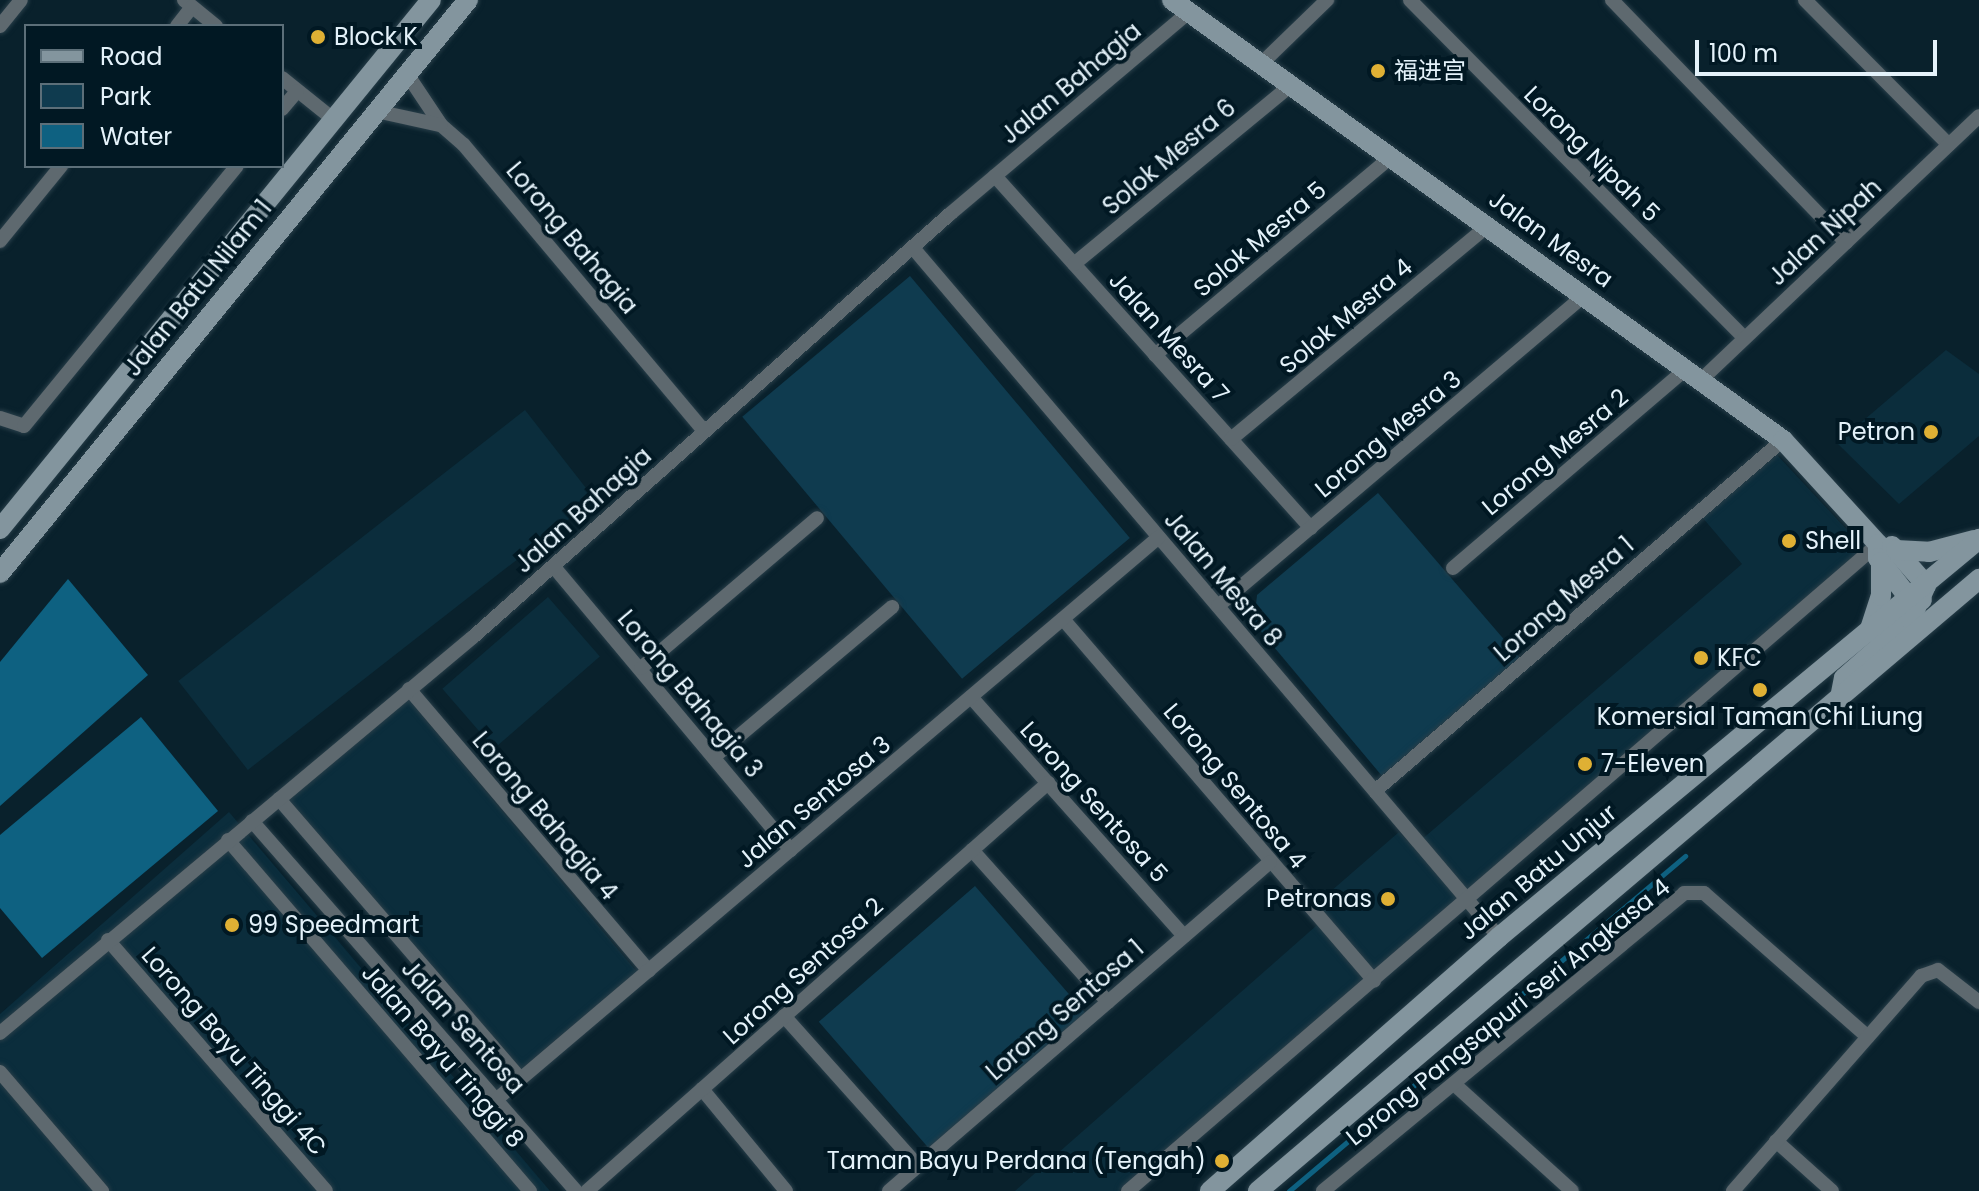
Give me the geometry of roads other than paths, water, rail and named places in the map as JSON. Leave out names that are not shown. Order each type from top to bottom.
[{"type":"main road","name":"Jalan Batu Nilam 1","points":[[0,529],[169,316],[431,0]]},
{"type":"main road","name":"Jalan Batu Nilam 1","points":[[0,573],[468,0]]},
{"type":"main road","name":"Jalan Mesra","points":[[1180,6],[1783,440],[1920,594]]},
{"type":"main road","points":[[169,316],[193,335]]},
{"type":"main road","points":[[1869,632],[1881,596],[1885,552],[1929,552],[1979,539]]},
{"type":"main road","name":"Jalan Batu Unjur","points":[[1210,1191],[1499,937],[1869,632],[1920,594],[1979,539]]},
{"type":"main road","points":[[1840,699],[1850,670],[1895,636],[1920,594],[1946,591],[1979,564]]},
{"type":"main road","points":[[1258,1191],[1979,579]]},
{"type":"street","points":[[0,26],[21,0]]},
{"type":"street","points":[[1262,63],[1327,0]]},
{"type":"street","name":"Lorong Nipah 5","points":[[1410,0],[1744,338]]},
{"type":"street","points":[[1612,0],[1846,242]]},
{"type":"street","points":[[1805,0],[1949,145]]},
{"type":"street","points":[[178,24],[188,4],[213,24]]},
{"type":"street","name":"Jalan Bahagia","points":[[0,1033],[554,567],[704,431],[914,249],[1180,6]]},
{"type":"street","name":"Lorong Bahagia","points":[[407,74],[441,125],[464,145],[704,431]]},
{"type":"street","points":[[284,80],[333,119]]},
{"type":"street","name":"Solok Mesra 6","points":[[1074,264],[1292,84]]},
{"type":"street","points":[[284,107],[297,91]]},
{"type":"street","points":[[376,111],[441,125]]},
{"type":"street","name":"Jalan Nipah","points":[[1694,375],[1744,338],[1979,116]]},
{"type":"street","name":"Solok Mesra 5","points":[[1155,355],[1392,156]]},
{"type":"street","points":[[0,241],[59,168]]},
{"type":"street","points":[[0,418],[24,426],[235,168]]},
{"type":"street","name":"Jalan Mesra 7","points":[[995,176],[1311,528]]},
{"type":"street","name":"Solok Mesra 4","points":[[1231,439],[1488,226]]},
{"type":"street","name":"Jalan Mesra 8","points":[[914,249],[1499,937]]},
{"type":"street","name":"Lorong Mesra 3","points":[[1218,606],[1585,295]]},
{"type":"street","name":"Lorong Mesra 2","points":[[1453,568],[1694,375]]},
{"type":"street","name":"Lorong Mesra 1","points":[[1375,791],[1783,440]]},
{"type":"street","points":[[641,668],[817,518]]},
{"type":"street","name":"Jalan Sentosa 3","points":[[497,1099],[1159,537]]},
{"type":"street","name":"Jalan Batu Unjur","points":[[1128,1191],[1885,552]]},
{"type":"street","name":"Lorong Bahagia 3","points":[[554,567],[791,850]]},
{"type":"street","points":[[714,757],[892,607]]},
{"type":"street","name":"Lorong Sentosa 4","points":[[1063,619],[1374,981]]},
{"type":"street","name":"Lorong Bahagia 4","points":[[409,689],[649,971]]},
{"type":"street","name":"Lorong Sentosa 5","points":[[971,697],[1184,936]]},
{"type":"street","name":"Lorong Sentosa 2","points":[[587,1191],[1048,783]]},
{"type":"street","points":[[279,799],[521,1079]]},
{"type":"street","name":"Jalan Sentosa","points":[[252,821],[576,1191]]},
{"type":"street","name":"Jalan Bayu Tinggi 8","points":[[228,840],[530,1191]]},
{"type":"street","points":[[972,850],[1108,1002]]},
{"type":"street","name":"Lorong Sentosa 1","points":[[889,1191],[1270,862]]},
{"type":"street","name":"Lorong Pangsapuri Seri Angkasa 4","points":[[1323,1191],[1684,893],[1704,893],[1868,1037]]},
{"type":"street","name":"Lorong Bayu Tinggi 4C","points":[[108,940],[326,1191]]},
{"type":"street","points":[[1733,1191],[1921,976],[1938,970],[1979,1002]]},
{"type":"street","points":[[784,1016],[918,1166]]},
{"type":"street","points":[[0,1072],[102,1191]]},
{"type":"street","points":[[1454,1084],[1572,1191]]},
{"type":"street","points":[[702,1089],[786,1191]]},
{"type":"street","points":[[1776,1141],[1832,1191]]},
{"type":"water","points":[[68,579],[148,675],[0,806],[0,662]]},
{"type":"water","points":[[141,717],[218,811],[42,958],[0,908],[0,835]]},
{"type":"waterway","points":[[1289,1191],[1685,856]]},
{"type":"place","name":"Block K","points":[[318,37]]},
{"type":"place","name":"福进宫","points":[[1378,71]]},
{"type":"place","name":"Petron","points":[[1931,432]]},
{"type":"place","name":"Shell","points":[[1789,541]]},
{"type":"place","name":"KFC","points":[[1701,658]]},
{"type":"place","name":"Komersial Taman Chi Liung","points":[[1760,690]]},
{"type":"place","name":"7-Eleven","points":[[1585,764]]},
{"type":"place","name":"Petronas","points":[[1388,899]]},
{"type":"place","name":"99 Speedmart","points":[[232,925]]},
{"type":"place","name":"Taman Bayu Perdana (Tengah)","points":[[1222,1161]]}]
